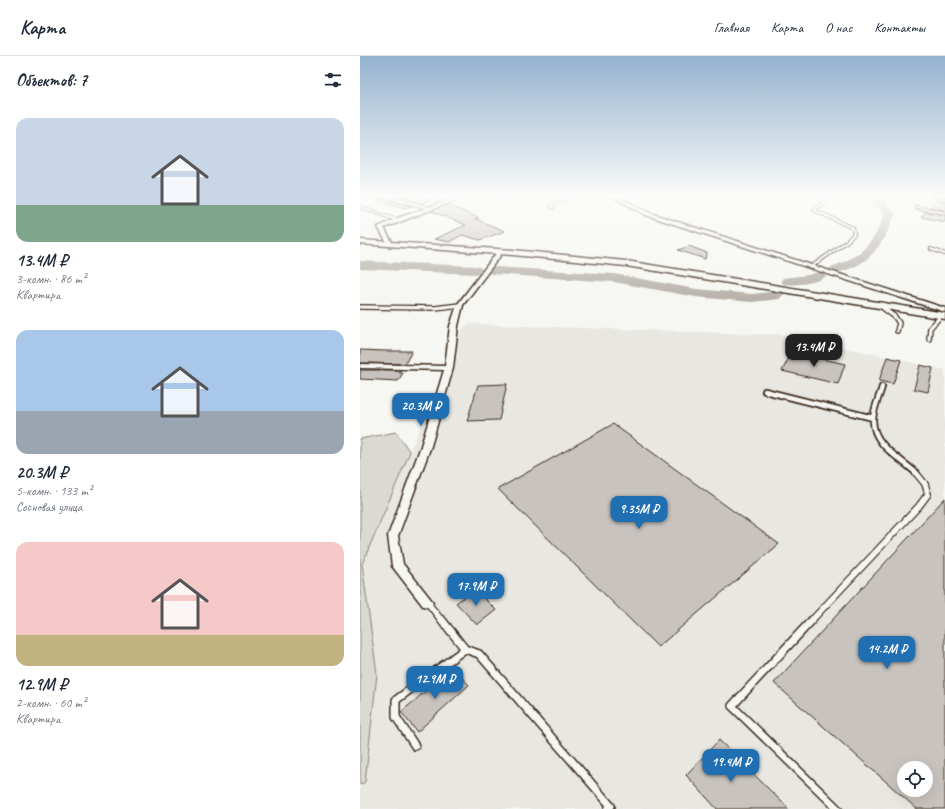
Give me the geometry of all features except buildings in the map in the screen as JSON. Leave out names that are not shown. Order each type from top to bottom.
[{"type":"main road","points":[[360,242],[583,258],[665,269],[883,308],[944,314]]},
{"type":"street","points":[[383,231],[390,244]]},
{"type":"street","points":[[701,231],[811,267],[944,314]]},
{"type":"street","points":[[427,602],[398,566],[393,536],[426,446],[449,368],[454,326],[460,305],[500,252]]},
{"type":"street","points":[[360,366],[449,368]]},
{"type":"lane","points":[[811,267],[846,242],[854,234],[854,231]]},
{"type":"lane","points":[[931,249],[945,254]]},
{"type":"lane","points":[[360,306],[435,308],[460,305]]},
{"type":"lane","points":[[883,308],[895,317],[899,323],[897,331]]},
{"type":"lane","points":[[929,339],[930,328],[944,314]]},
{"type":"lane","points":[[838,809],[732,706],[914,512],[928,494],[924,482],[915,472],[881,443],[874,432],[873,418],[882,387]]},
{"type":"lane","points":[[765,391],[873,418]]},
{"type":"lane","points":[[427,602],[465,649],[479,654],[611,806],[608,809]]},
{"type":"lane","points":[[415,746],[396,717],[396,700],[465,649]]},
{"type":"shaded area","points":[[469,324],[787,335],[945,370],[945,809],[360,809],[360,785],[365,781],[377,674],[362,564],[462,329]]},
{"type":"shaded area","points":[[396,432],[410,452],[362,564],[377,674],[365,782],[360,785],[360,439]]},
{"type":"waterway","points":[[835,270],[864,256],[871,250],[882,231]]},
{"type":"waterway","points":[[360,265],[476,270]]},
{"type":"waterway","points":[[495,271],[614,278],[696,293],[752,298],[774,296],[779,293]]},
{"type":"waterway","points":[[787,281],[809,279],[821,275]]}]
